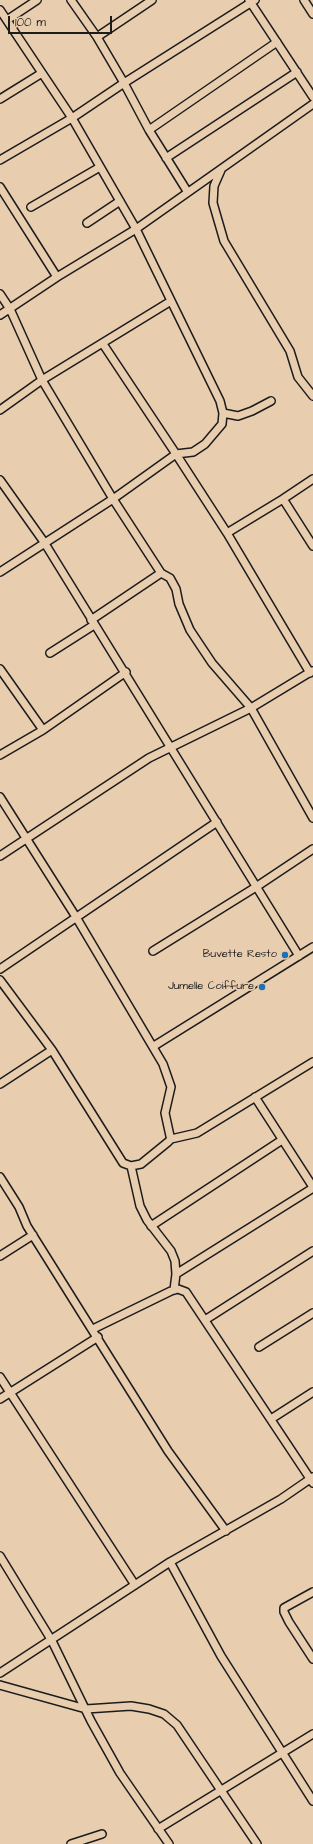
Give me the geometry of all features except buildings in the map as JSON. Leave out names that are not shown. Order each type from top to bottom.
[{"type":"street","points":[[6,20],[37,0]]},
{"type":"street","points":[[71,0],[97,37],[149,130],[187,191]]},
{"type":"street","points":[[97,37],[152,0]]},
{"type":"street","points":[[304,0],[313,14]]},
{"type":"street","points":[[0,160],[72,118],[252,1],[313,97]]},
{"type":"street","points":[[0,10],[72,118],[136,228],[220,401],[223,413],[222,424],[205,444],[193,452],[176,454],[113,499],[44,542],[0,572]]},
{"type":"street","points":[[149,130],[278,42]]},
{"type":"street","points":[[166,158],[297,72]]},
{"type":"street","points":[[0,99],[42,73]]},
{"type":"street","points":[[0,316],[57,277],[136,228],[187,191],[221,170],[312,106]]},
{"type":"street","points":[[32,206],[100,167]]},
{"type":"street","points":[[221,170],[214,186],[213,203],[224,241],[290,351],[298,377],[313,396]]},
{"type":"street","points":[[0,187],[57,277]]},
{"type":"street","points":[[87,223],[120,201]]},
{"type":"street","points":[[0,294],[10,310],[42,380],[113,499],[161,573],[170,578],[176,589],[179,604],[190,630],[212,663],[251,708],[313,818]]},
{"type":"street","points":[[0,410],[42,380],[171,301]]},
{"type":"street","points":[[0,856],[149,758],[199,732],[251,708],[311,672],[227,533],[103,344]]},
{"type":"street","points":[[223,413],[238,416],[252,411],[271,400]]},
{"type":"street","points":[[227,533],[313,479]]},
{"type":"street","points":[[0,480],[44,542],[92,622],[126,672],[170,748],[299,956]]},
{"type":"street","points":[[283,499],[313,546]]},
{"type":"street","points":[[50,653],[161,573]]},
{"type":"street","points":[[0,669],[42,730]]},
{"type":"street","points":[[0,755],[42,730],[126,672]]},
{"type":"street","points":[[0,797],[76,917],[133,1014],[154,1046],[163,1064],[171,1087],[165,1113],[171,1140]]},
{"type":"street","points":[[0,968],[217,822]]},
{"type":"street","points":[[153,951],[256,887],[313,849]]},
{"type":"street","points":[[154,1046],[313,947]]},
{"type":"street","points":[[0,980],[52,1050],[123,1163],[132,1166],[142,1164],[171,1140],[197,1133],[313,1062]]},
{"type":"street","points":[[0,1084],[52,1050]]},
{"type":"street","points":[[176,1274],[313,1187],[255,1097]]},
{"type":"street","points":[[151,1226],[282,1140]]},
{"type":"street","points":[[132,1166],[140,1206],[151,1226],[170,1251],[175,1261],[176,1274],[174,1290]]},
{"type":"street","points":[[0,1177],[8,1188],[33,1235],[168,1451],[226,1531]]},
{"type":"street","points":[[0,1256],[33,1235]]},
{"type":"street","points":[[205,1320],[313,1251]]},
{"type":"street","points":[[0,1673],[52,1641],[170,1562],[312,1480],[186,1292],[178,1289],[174,1290],[93,1329]]},
{"type":"street","points":[[259,1347],[313,1313]]},
{"type":"street","points":[[0,1399],[98,1337]]},
{"type":"street","points":[[0,1377],[135,1586]]},
{"type":"street","points":[[271,1419],[313,1392]]},
{"type":"street","points":[[0,1556],[52,1641],[91,1721],[120,1773],[169,1844]]},
{"type":"street","points":[[170,1562],[209,1636],[313,1801]]},
{"type":"street","points":[[313,1592],[284,1608],[284,1612],[289,1622],[313,1659]]},
{"type":"street","points":[[0,1685],[86,1709],[131,1706],[149,1709],[164,1714],[177,1725],[257,1844]]},
{"type":"street","points":[[158,1829],[313,1734]]},
{"type":"street","points":[[70,1844],[102,1834]]},
{"type":"place","name":"Buvette Resto","points":[[285,955]]},
{"type":"place","name":"Jumelle Coiffure","points":[[262,987]]}]
